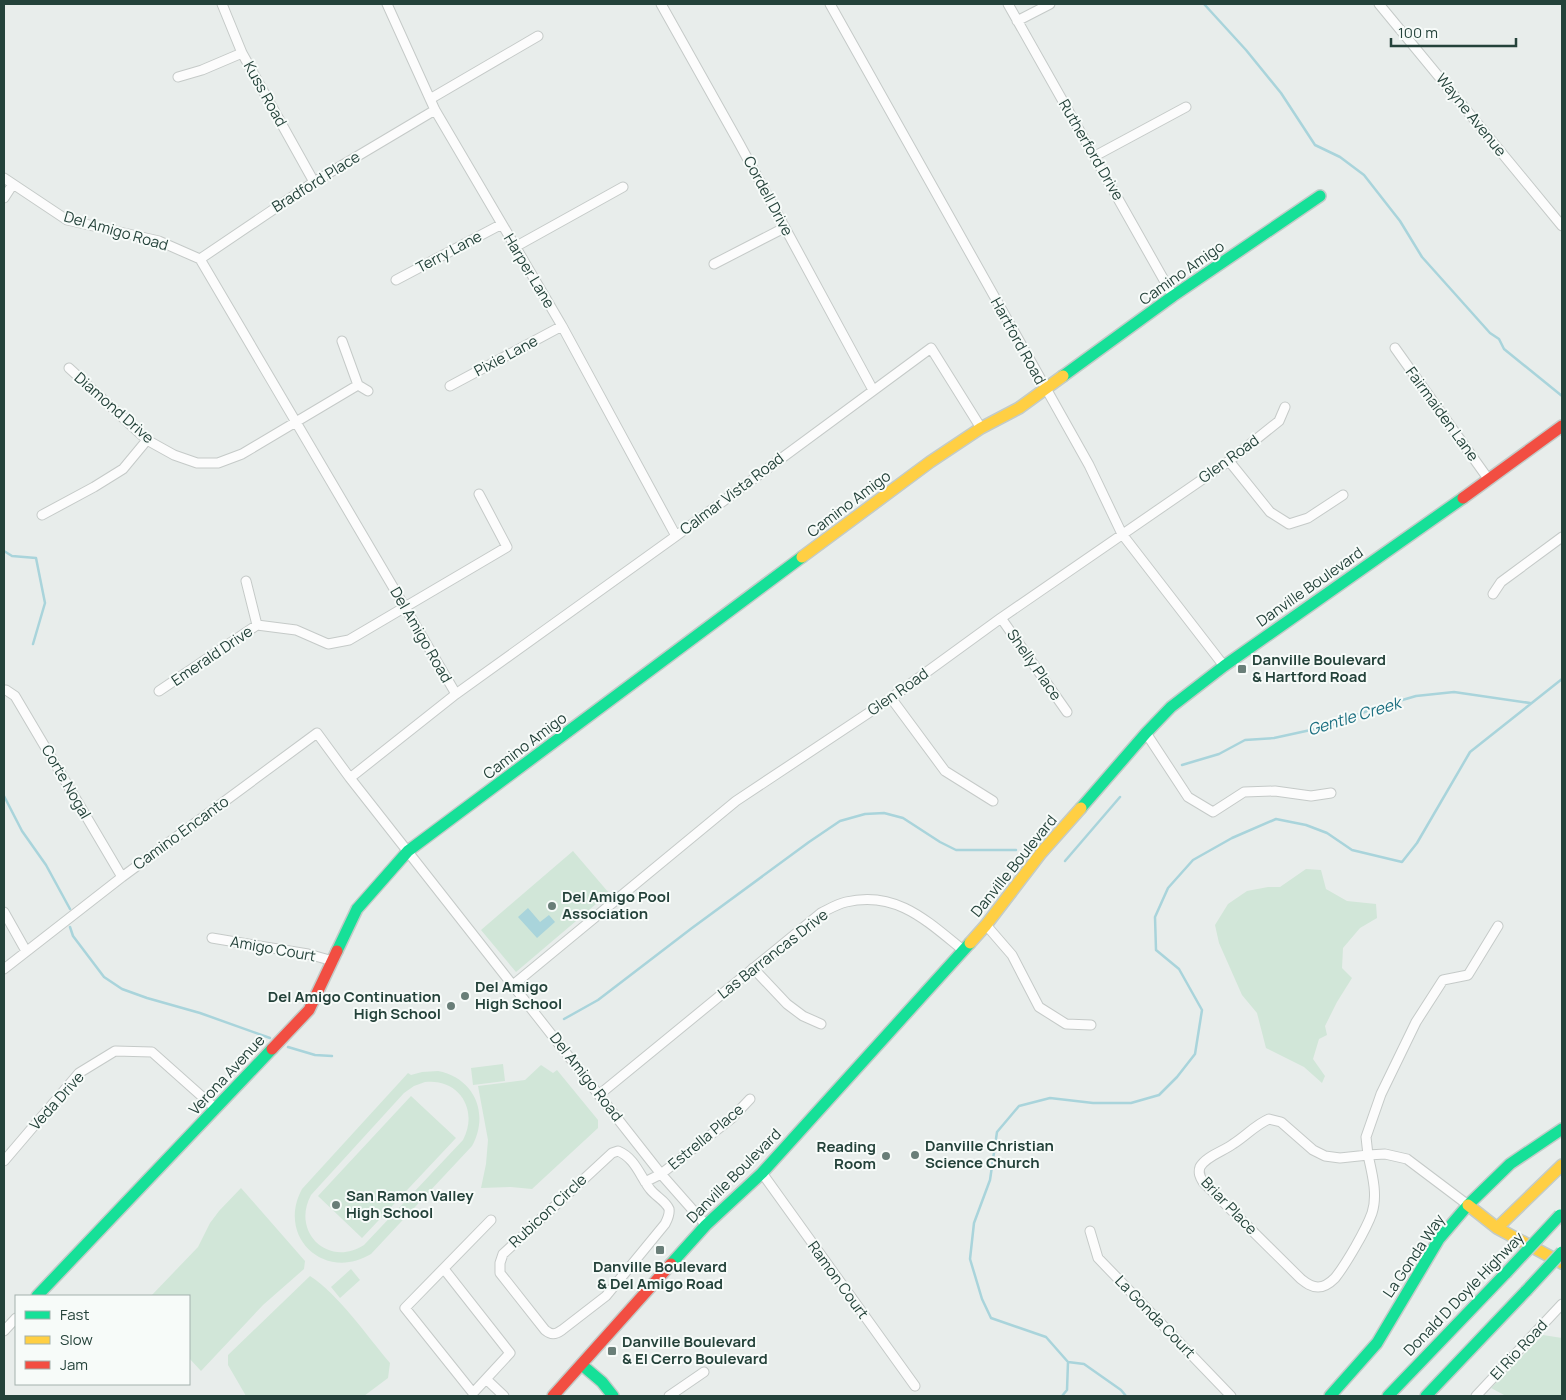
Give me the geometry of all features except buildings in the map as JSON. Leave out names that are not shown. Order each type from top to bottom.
[{"type":"main road","name":"Camino Amigo","points":[[408,851],[930,462],[981,428],[1019,408],[1174,296],[1320,196]]},
{"type":"main road","name":"Danville Boulevard","points":[[553,1396],[706,1225],[762,1174],[986,925],[1041,853],[1171,707],[1224,666],[1561,430]]},
{"type":"main road","name":"Verona Avenue","points":[[38,1295],[309,1010],[357,909],[408,851]]},
{"type":"main road","name":"La Gonda Way","points":[[1330,1396],[1377,1343],[1439,1239],[1468,1205],[1510,1164],[1562,1129]]},
{"type":"main road","points":[[1497,1228],[1562,1165]]},
{"type":"main road","points":[[1468,1205],[1497,1228],[1562,1263]]},
{"type":"main road","name":"Donald D Doyle Highway","points":[[1388,1396],[1561,1214]]},
{"type":"main road","points":[[1426,1396],[1562,1252]]},
{"type":"main road","points":[[582,1365],[602,1382],[613,1396]]},
{"type":"street","name":"Kuss Road","points":[[222,4],[242,53],[314,182]]},
{"type":"street","name":"Harper Lane","points":[[387,4],[435,110],[562,326],[676,536]]},
{"type":"street","name":"Cordell Drive","points":[[661,4],[873,390]]},
{"type":"street","name":"Hartford Road","points":[[830,4],[1089,465],[1122,534],[1224,666]]},
{"type":"street","name":"Rutherford Drive","points":[[1008,4],[1174,296]]},
{"type":"street","points":[[1017,21],[1050,4]]},
{"type":"street","name":"Wayne Avenue","points":[[1380,4],[1562,226]]},
{"type":"street","points":[[430,99],[538,36]]},
{"type":"street","points":[[178,77],[202,70],[242,53]]},
{"type":"street","points":[[1095,156],[1186,106]]},
{"type":"street","name":"Bradford Place","points":[[200,259],[314,182],[435,110]]},
{"type":"street","name":"Del Amigo Road","points":[[4,178],[67,220],[159,241],[200,259],[456,694],[350,778],[661,1174],[706,1225]]},
{"type":"street","points":[[4,198],[13,184]]},
{"type":"street","points":[[514,247],[623,187]]},
{"type":"street","name":"Terry Lane","points":[[396,280],[502,224]]},
{"type":"street","points":[[714,264],[784,228]]},
{"type":"street","name":"Pixie Lane","points":[[450,386],[562,326]]},
{"type":"street","points":[[342,341],[358,385],[368,391]]},
{"type":"street","name":"Calmar Vista Road","points":[[456,694],[676,536],[931,348],[981,428]]},
{"type":"street","name":"Fairmaiden Lane","points":[[1394,348],[1489,480]]},
{"type":"street","name":"Diamond Drive","points":[[69,368],[147,440],[174,455],[197,463],[218,463],[242,454],[358,385]]},
{"type":"street","name":"Glen Road","points":[[513,985],[736,800],[890,698],[1001,618],[1229,461],[1279,421],[1285,407]]},
{"type":"street","points":[[42,515],[94,488],[123,469],[147,440]]},
{"type":"street","points":[[1229,461],[1270,512],[1289,524],[1308,518],[1343,494]]},
{"type":"street","name":"Emerald Drive","points":[[159,691],[257,625],[296,630],[328,644],[349,640],[507,546],[479,494]]},
{"type":"street","points":[[1493,594],[1501,582],[1562,537]]},
{"type":"street","points":[[246,581],[257,625]]},
{"type":"street","name":"Shelly Place","points":[[1001,618],[1067,712]]},
{"type":"street","name":"Corte Nogal","points":[[6,690],[15,696],[122,877]]},
{"type":"street","points":[[890,698],[945,772],[993,801]]},
{"type":"street","name":"Camino Encanto","points":[[4,970],[122,877],[318,733],[350,778]]},
{"type":"street","points":[[1146,733],[1188,797],[1214,812],[1244,792],[1275,791],[1311,796],[1331,793]]},
{"type":"street","name":"Las Barrancas Drive","points":[[600,1094],[821,913],[844,902],[862,899],[889,901],[902,906],[922,917],[963,950]]},
{"type":"street","points":[[4,912],[26,951]]},
{"type":"street","points":[[986,925],[1012,956],[1039,1007],[1066,1024],[1092,1024]]},
{"type":"street","points":[[1468,1205],[1407,1159],[1385,1154],[1368,1156],[1366,1137],[1381,1094],[1416,1022],[1443,980],[1468,976],[1498,926]]},
{"type":"street","name":"Amigo Court","points":[[212,938],[308,954],[333,961]]},
{"type":"street","points":[[753,968],[787,1004],[802,1016],[821,1024]]},
{"type":"street","name":"Veda Drive","points":[[4,1161],[79,1073],[115,1051],[152,1052],[216,1109]]},
{"type":"street","name":"Estrella Place","points":[[661,1174],[732,1118],[750,1099]]},
{"type":"street","name":"Briar Place","points":[[1269,1119],[1281,1122],[1313,1150],[1325,1156],[1340,1158],[1368,1156],[1374,1194],[1372,1213],[1355,1246],[1334,1279],[1319,1287],[1308,1285],[1301,1279],[1203,1182],[1199,1175],[1200,1167],[1207,1160],[1234,1144],[1257,1124],[1269,1119]]},
{"type":"street","name":"Rubicon Circle","points":[[618,1151],[625,1154],[646,1182],[669,1209],[669,1217],[665,1224],[606,1296],[558,1333],[554,1334],[545,1330],[500,1273],[500,1263],[503,1254],[612,1153],[618,1151]]},
{"type":"street","points":[[646,1182],[661,1174]]},
{"type":"street","name":"Ramon Court","points":[[762,1174],[915,1386]]},
{"type":"street","points":[[444,1269],[510,1353],[473,1393],[404,1308],[491,1220]]},
{"type":"street","name":"La Gonda Court","points":[[1090,1231],[1098,1258],[1231,1396]]},
{"type":"street","name":"El Rio Road","points":[[1476,1396],[1562,1304]]},
{"type":"street","points":[[4,1331],[15,1319]]},
{"type":"street","points":[[670,1396],[704,1372]]},
{"type":"street","points":[[486,1379],[504,1396]]},
{"type":"green space","name":"Del Amigo Pool Association","points":[[573,851],[609,893],[516,972],[481,930]]},
{"type":"green space","points":[[1306,869],[1321,870],[1326,889],[1347,901],[1376,904],[1377,918],[1360,928],[1343,948],[1342,968],[1352,978],[1325,1026],[1327,1035],[1319,1039],[1313,1059],[1325,1076],[1322,1083],[1304,1067],[1266,1048],[1257,1013],[1242,995],[1219,943],[1215,925],[1228,904],[1247,891],[1280,887]]},
{"type":"green space","points":[[503,1064],[505,1081],[473,1085],[471,1068]]},
{"type":"green space","points":[[541,1065],[553,1073],[557,1070],[598,1120],[598,1128],[532,1189],[511,1187],[481,1188],[488,1140],[478,1086],[525,1080]]},
{"type":"green space","points":[[438,1071],[451,1075],[469,1089],[479,1110],[477,1134],[472,1146],[371,1254],[354,1261],[337,1262],[322,1258],[310,1250],[300,1238],[295,1223],[296,1207],[302,1189],[408,1073],[411,1075]],"holes":[[[425,1082],[437,1082],[448,1085],[463,1098],[469,1118],[463,1140],[364,1245],[351,1251],[338,1252],[326,1249],[316,1242],[309,1233],[306,1222],[306,1209],[311,1195],[404,1093],[414,1086]]]},
{"type":"green space","points":[[411,1096],[456,1138],[362,1238],[318,1196]]},
{"type":"green space","points":[[241,1188],[305,1261],[304,1269],[263,1305],[201,1371],[190,1359],[190,1295],[152,1295],[198,1247],[210,1223]]},
{"type":"green space","points":[[351,1269],[360,1280],[340,1298],[331,1287]]},
{"type":"green space","points":[[310,1276],[332,1294],[390,1363],[388,1378],[364,1396],[246,1396],[228,1365],[228,1355]]},
{"type":"green space","points":[[1543,1335],[1562,1338],[1562,1396],[1506,1396],[1491,1388]]},
{"type":"water","points":[[528,908],[540,922],[549,915],[555,922],[537,938],[518,917]]},
{"type":"waterway","points":[[1204,4],[1246,50],[1281,93],[1315,145],[1340,157],[1364,175],[1400,221],[1422,257],[1490,333],[1499,339],[1504,349],[1562,396]]},
{"type":"waterway","points":[[4,551],[12,556],[36,558],[45,603],[33,644]]},
{"type":"waterway","points":[[1062,1396],[1067,1390],[1068,1362],[1046,1337],[991,1318],[982,1299],[970,1259],[974,1223],[990,1180],[997,1132],[1019,1106],[1050,1098],[1093,1103],[1131,1103],[1159,1095],[1177,1077],[1195,1054],[1202,1010],[1179,969],[1156,950],[1155,917],[1168,888],[1193,860],[1232,838],[1276,819],[1306,825],[1327,833],[1352,850],[1402,862],[1417,843],[1470,752],[1562,679]]},
{"type":"waterway","name":"Gentle Creek","points":[[1182,765],[1219,754],[1245,740],[1274,738],[1329,726],[1375,708],[1416,696],[1454,692],[1530,703]]},
{"type":"waterway","points":[[4,796],[22,831],[46,865],[70,909]]},
{"type":"waterway","points":[[1065,861],[1120,797]]},
{"type":"waterway","points":[[564,1019],[598,1000],[692,928],[840,821],[865,814],[884,813],[903,818],[956,850],[1016,850]]},
{"type":"waterway","points":[[70,927],[73,936],[104,977],[122,989],[200,1013],[270,1038]]},
{"type":"waterway","points":[[288,1047],[315,1055],[332,1056]]},
{"type":"waterway","points":[[1068,1362],[1084,1364],[1121,1390],[1126,1396]]},
{"type":"traffic: fast","points":[[1063,376],[1173,296],[1320,196]]},
{"type":"traffic: fast","points":[[1081,808],[1171,707],[1224,666],[1463,498]]},
{"type":"traffic: fast","points":[[337,951],[357,909],[408,851],[802,557]]},
{"type":"traffic: fast","points":[[671,1264],[706,1225],[762,1173],[970,943]]},
{"type":"traffic: fast","points":[[38,1295],[272,1049]]},
{"type":"traffic: fast","points":[[1330,1396],[1377,1343],[1439,1239],[1468,1205],[1510,1164],[1562,1129]]},
{"type":"traffic: fast","points":[[1506,1273],[1560,1215]]},
{"type":"traffic: fast","points":[[1526,1291],[1562,1252]]},
{"type":"traffic: fast","points":[[1388,1396],[1506,1273]]},
{"type":"traffic: fast","points":[[1426,1396],[1526,1291]]},
{"type":"traffic: fast","points":[[582,1365],[602,1382],[613,1396]]},
{"type":"traffic: slow","points":[[802,557],[930,462],[981,428],[1019,408],[1063,376]]},
{"type":"traffic: slow","points":[[970,943],[1041,853],[1081,808]]},
{"type":"traffic: slow","points":[[1497,1228],[1562,1165]]},
{"type":"traffic: slow","points":[[1468,1205],[1497,1228],[1562,1263]]},
{"type":"traffic: jam","points":[[1463,498],[1562,426]]},
{"type":"traffic: jam","points":[[272,1049],[309,1010],[337,951]]},
{"type":"traffic: jam","points":[[553,1396],[671,1264]]},
{"type":"place","name":"Danville Boulevard & Hartford Road","points":[[1242,669]]},
{"type":"place","name":"Del Amigo Pool Association","points":[[552,906]]},
{"type":"place","name":"Del Amigo High School","points":[[465,996]]},
{"type":"place","name":"Del Amigo Continuation High School","points":[[451,1006]]},
{"type":"place","name":"Danville Christian Science Church","points":[[915,1155]]},
{"type":"place","name":"Reading Room","points":[[886,1156]]},
{"type":"place","name":"San Ramon Valley High School","points":[[336,1205]]},
{"type":"place","name":"Danville Boulevard & Del Amigo Road","points":[[660,1250]]},
{"type":"place","name":"Danville Boulevard & El Cerro Boulevard","points":[[612,1351]]}]
